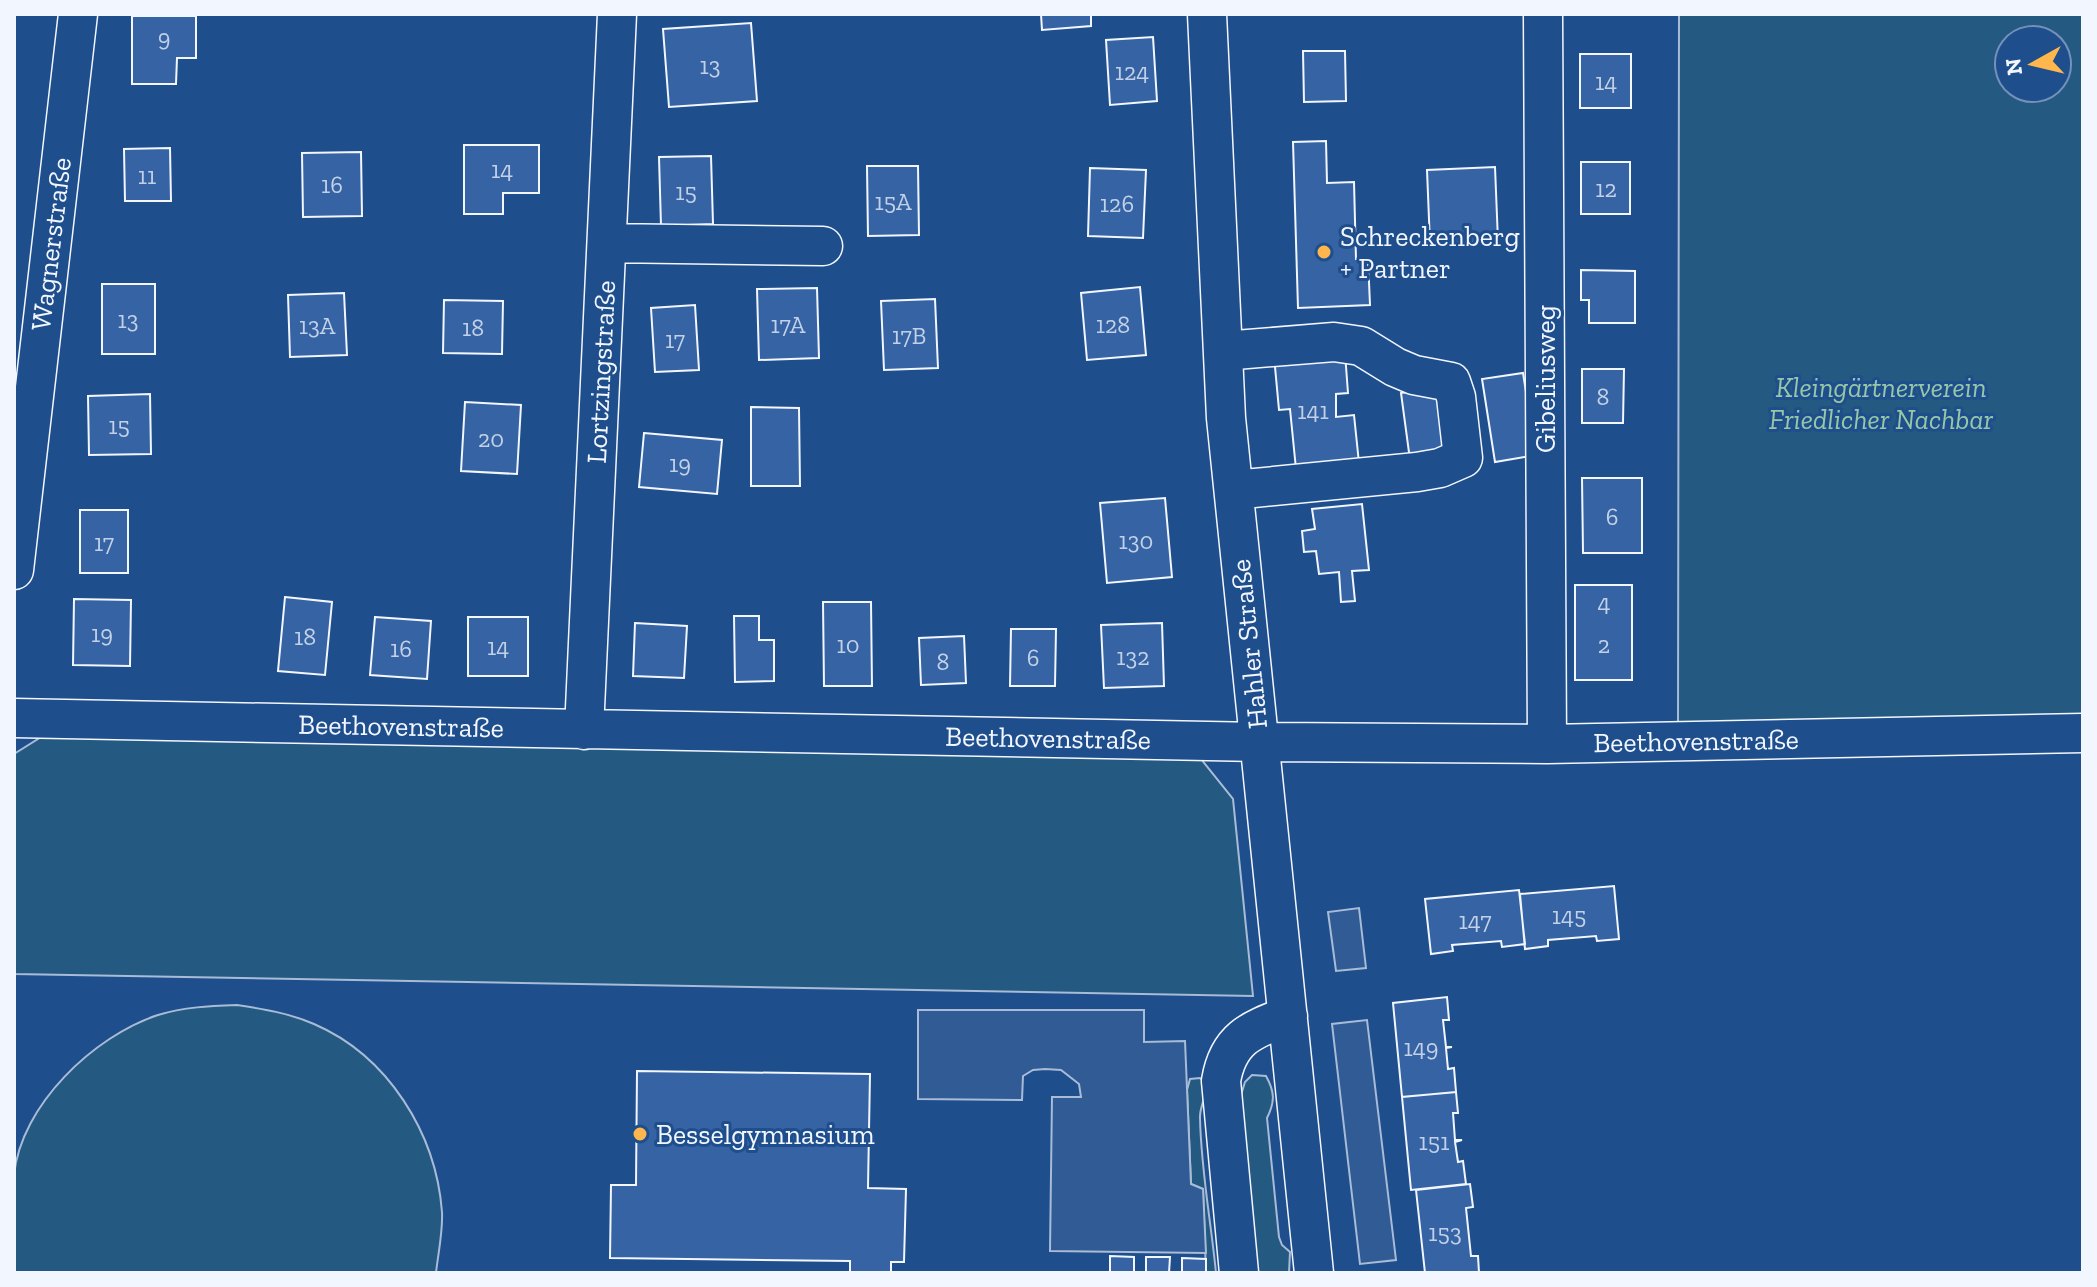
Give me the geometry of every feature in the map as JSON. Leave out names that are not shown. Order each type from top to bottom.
[{"type":"street","name":"Wagnerstraße","points":[[14,570],[78,14]]},
{"type":"street","name":"Lortzingstraße","points":[[584,730],[617,14]]},
{"type":"street","name":"Hahler Straße","points":[[1207,14],[1223,351],[1234,490],[1314,1273]]},
{"type":"street","name":"Gibeliusweg","points":[[1543,14],[1547,744]]},
{"type":"street","points":[[607,243],[823,246]]},
{"type":"street","points":[[1223,351],[1334,342],[1361,346],[1414,375],[1451,382],[1456,397],[1463,458],[1440,468],[1234,490]]},
{"type":"street","name":"Beethovenstraße","points":[[14,718],[1259,742],[1547,744],[2083,733]]},
{"type":"street","points":[[1239,1273],[1221,1081],[1225,1058],[1240,1040],[1266,1024],[1288,1016]]},
{"type":"green space","name":"Kleingärtnerverein Friedlicher Nachbar","points":[[1679,14],[2083,14],[2083,719],[1678,729]]},
{"type":"green space","points":[[46,734],[1201,759],[1233,799],[1253,996],[14,974],[14,754]]},
{"type":"green space","points":[[237,1005],[295,1017],[340,1038],[364,1056],[404,1100],[430,1154],[438,1183],[442,1220],[436,1273],[14,1273],[14,1175],[30,1123],[46,1099],[86,1056],[134,1025],[178,1010]]},
{"type":"green space","points":[[1252,1075],[1266,1076],[1272,1092],[1273,1102],[1267,1118],[1279,1237],[1290,1252],[1289,1273],[1257,1273],[1241,1095],[1245,1082]]},
{"type":"green space","points":[[1200,1078],[1205,1087],[1200,1113],[1201,1137],[1216,1273],[1206,1273],[1203,1189],[1191,1184],[1187,1090],[1190,1079]]},
{"type":"shaded area","points":[[1359,908],[1366,968],[1336,971],[1328,912]]},
{"type":"shaded area","points":[[918,1010],[1144,1010],[1144,1042],[1185,1041],[1191,1184],[1203,1189],[1206,1253],[1050,1251],[1052,1097],[1081,1097],[1079,1084],[1061,1070],[1033,1070],[1023,1076],[1022,1100],[918,1099]]},
{"type":"shaded area","points":[[1367,1020],[1396,1260],[1360,1264],[1332,1024]]},
{"type":"building","points":[[1041,14],[1091,14],[1091,26],[1042,30]]},
{"type":"building","points":[[132,16],[196,16],[196,58],[177,58],[176,84],[132,84]]},
{"type":"building","points":[[751,23],[757,101],[669,107],[663,29]]},
{"type":"building","points":[[1153,37],[1157,101],[1110,105],[1106,40]]},
{"type":"building","points":[[1303,51],[1345,51],[1346,101],[1304,102]]},
{"type":"building","points":[[1580,54],[1631,54],[1631,108],[1580,108]]},
{"type":"building","points":[[1326,141],[1327,183],[1354,182],[1356,259],[1368,259],[1370,305],[1298,308],[1293,142]]},
{"type":"building","points":[[464,145],[539,145],[539,193],[503,193],[503,214],[464,214]]},
{"type":"building","points":[[170,148],[171,201],[125,201],[124,149]]},
{"type":"building","points":[[361,152],[362,216],[303,217],[302,153]]},
{"type":"building","points":[[711,156],[713,224],[661,226],[659,157]]},
{"type":"building","points":[[1581,162],[1630,162],[1630,214],[1581,214]]},
{"type":"building","points":[[867,166],[918,166],[919,235],[868,236]]},
{"type":"building","points":[[1495,167],[1498,241],[1430,244],[1427,170]]},
{"type":"building","points":[[1090,168],[1146,170],[1143,238],[1088,236]]},
{"type":"building","points":[[1581,270],[1635,271],[1635,323],[1589,323],[1589,300],[1581,300]]},
{"type":"building","points":[[102,284],[155,284],[155,354],[102,354]]},
{"type":"building","points":[[1140,287],[1146,355],[1087,360],[1081,293]]},
{"type":"building","points":[[817,288],[819,358],[759,360],[757,289]]},
{"type":"building","points":[[344,293],[347,355],[290,357],[288,295]]},
{"type":"building","points":[[935,299],[938,368],[884,370],[881,301]]},
{"type":"building","points":[[444,300],[503,301],[502,354],[443,353]]},
{"type":"building","points":[[695,305],[699,370],[655,372],[651,308]]},
{"type":"building","points":[[1345,353],[1348,393],[1336,394],[1336,417],[1354,415],[1359,463],[1296,469],[1290,409],[1279,410],[1274,356]]},
{"type":"building","points":[[1582,369],[1624,369],[1623,423],[1582,423]]},
{"type":"building","points":[[1523,373],[1536,455],[1495,462],[1482,379]]},
{"type":"building","points":[[1440,387],[1450,455],[1410,460],[1401,393]]},
{"type":"building","points":[[150,394],[151,454],[89,455],[88,396]]},
{"type":"building","points":[[465,402],[521,405],[517,474],[461,471]]},
{"type":"building","points":[[751,407],[799,408],[800,486],[751,486]]},
{"type":"building","points":[[644,433],[722,440],[717,494],[639,487]]},
{"type":"building","points":[[1582,478],[1642,478],[1642,553],[1583,553]]},
{"type":"building","points":[[1165,498],[1172,577],[1107,583],[1100,503]]},
{"type":"building","points":[[1362,504],[1369,570],[1352,571],[1355,601],[1341,602],[1339,572],[1319,574],[1316,551],[1304,552],[1302,531],[1315,529],[1312,509]]},
{"type":"building","points":[[80,510],[128,510],[128,573],[80,573]]},
{"type":"building","points":[[1575,585],[1632,585],[1632,680],[1575,680]]},
{"type":"building","points":[[285,597],[332,602],[325,675],[278,671]]},
{"type":"building","points":[[74,599],[131,600],[130,666],[73,665]]},
{"type":"building","points":[[823,602],[871,602],[872,686],[824,686]]},
{"type":"building","points":[[734,616],[759,616],[759,640],[774,640],[774,681],[735,682]]},
{"type":"building","points":[[375,617],[431,621],[427,679],[370,675]]},
{"type":"building","points":[[468,617],[528,617],[528,676],[468,676]]},
{"type":"building","points":[[635,623],[687,626],[684,678],[633,676]]},
{"type":"building","points":[[1162,623],[1164,686],[1104,688],[1101,625]]},
{"type":"building","points":[[1011,629],[1056,629],[1055,686],[1010,686]]},
{"type":"building","points":[[964,636],[966,683],[921,685],[919,638]]},
{"type":"building","points":[[1614,886],[1619,939],[1597,941],[1596,936],[1548,940],[1548,946],[1525,949],[1520,894]]},
{"type":"building","points":[[1519,890],[1525,944],[1502,947],[1501,941],[1452,945],[1453,951],[1431,954],[1425,899]]},
{"type":"building","points":[[1447,997],[1449,1020],[1443,1020],[1446,1047],[1452,1047],[1446,1048],[1448,1069],[1454,1068],[1456,1092],[1402,1097],[1393,1003]]},
{"type":"building","points":[[637,1071],[870,1074],[868,1188],[906,1189],[904,1262],[891,1262],[891,1273],[850,1273],[850,1261],[610,1258],[611,1185],[636,1185]]},
{"type":"building","points":[[1456,1092],[1458,1113],[1453,1113],[1455,1140],[1462,1140],[1455,1142],[1458,1162],[1463,1161],[1466,1184],[1411,1190],[1402,1097]]},
{"type":"building","points":[[1470,1184],[1473,1207],[1466,1208],[1471,1256],[1478,1256],[1479,1273],[1425,1273],[1416,1190]]},
{"type":"building","points":[[1110,1256],[1134,1257],[1134,1273],[1110,1273]]},
{"type":"building","points":[[1146,1257],[1170,1257],[1169,1273],[1146,1273]]},
{"type":"building","points":[[1182,1258],[1206,1259],[1206,1273],[1182,1273]]},
{"type":"place","name":"Schreckenberg + Partner","points":[[1324,252]]},
{"type":"place","name":"Besselgymnasium","points":[[640,1134]]}]
